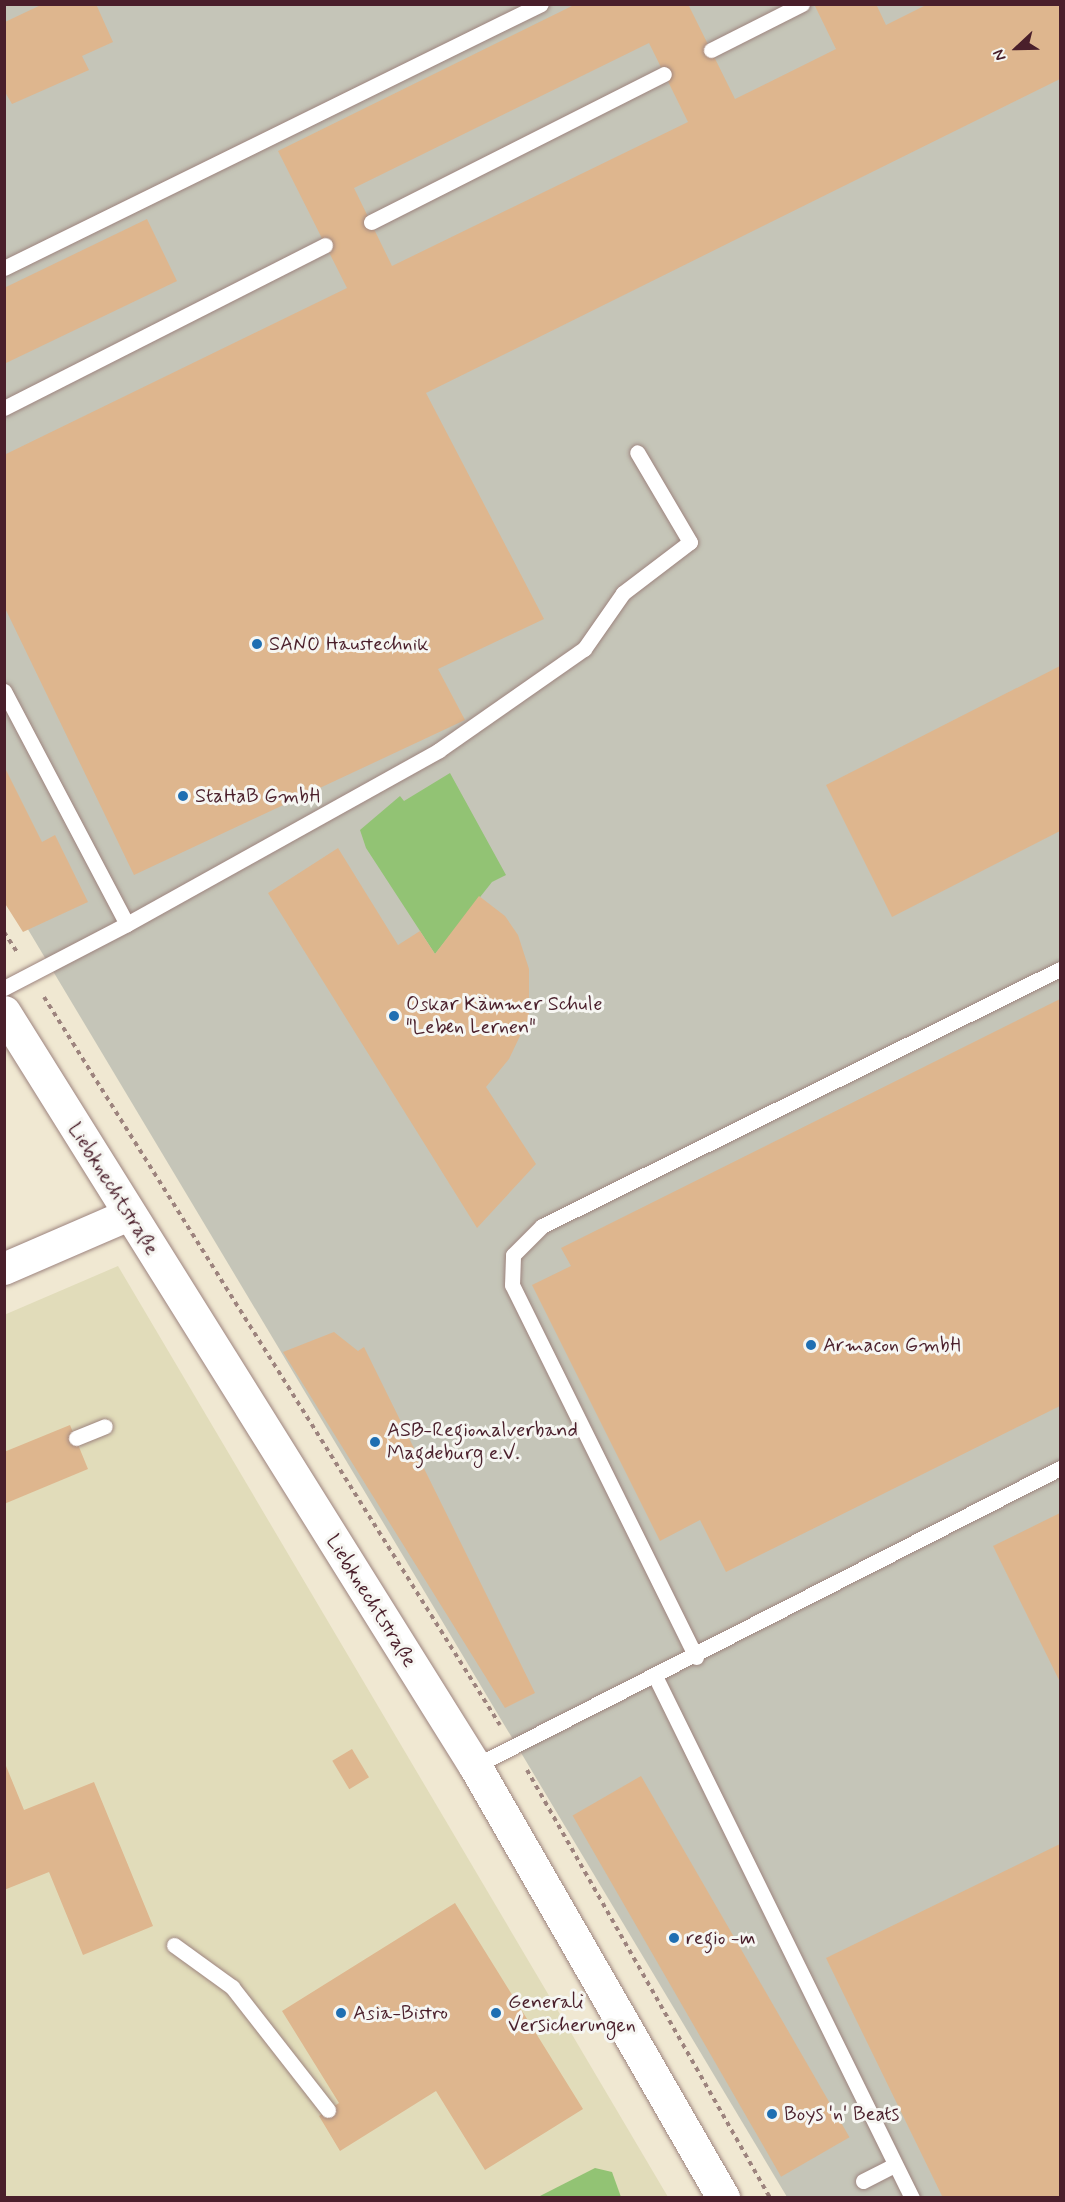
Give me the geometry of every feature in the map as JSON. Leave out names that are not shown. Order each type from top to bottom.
[{"type":"street","name":"Liebknechtstraße","points":[[4,1012],[475,1766],[723,2198]]},
{"type":"street","points":[[4,1269],[129,1215]]},
{"type":"lane","points":[[4,268],[541,4]]},
{"type":"lane","points":[[711,50],[802,4]]},
{"type":"lane","points":[[371,222],[664,74]]},
{"type":"lane","points":[[4,408],[325,245]]},
{"type":"lane","points":[[4,988],[127,924],[439,750],[584,649],[623,593],[690,542],[637,452]]},
{"type":"lane","points":[[4,692],[127,924]]},
{"type":"lane","points":[[696,1657],[512,1285],[513,1255],[542,1226],[1060,969]]},
{"type":"lane","points":[[76,1438],[105,1426]]},
{"type":"lane","points":[[475,1766],[656,1678],[1060,1468]]},
{"type":"lane","points":[[656,1678],[912,2198]]},
{"type":"lane","points":[[174,1945],[232,1988],[328,2110]]},
{"type":"lane","points":[[863,2181],[894,2165]]},
{"type":"shaded area","points":[[5,5],[1060,5],[1060,2197],[787,2197],[5,891]]},
{"type":"shaded area","points":[[118,1266],[668,2197],[5,2197],[4,1315]]},
{"type":"green space","points":[[450,773],[506,875],[492,882],[435,954],[366,848],[360,830],[400,796],[404,801]]},
{"type":"green space","points":[[595,2168],[612,2172],[621,2197],[538,2197]]},
{"type":"building","points":[[43,4],[96,4],[113,42],[82,56],[89,70],[12,104],[5,92],[5,22]]},
{"type":"building","points":[[576,4],[688,4],[735,99],[836,49],[814,4],[876,4],[886,25],[928,4],[1060,4],[1060,79],[426,393],[544,619],[438,669],[465,720],[134,875],[4,606],[4,455],[347,288],[278,151]],"holes":[[[649,43],[688,122],[392,266],[354,188]]]},
{"type":"building","points":[[147,219],[177,281],[4,364],[4,288]]},
{"type":"building","points":[[1060,666],[1060,831],[892,917],[826,785]]},
{"type":"building","points":[[4,766],[42,842],[55,835],[88,902],[23,932],[4,902]]},
{"type":"building","points":[[338,848],[398,945],[420,931],[435,954],[479,896],[505,916],[518,935],[529,969],[529,1017],[509,1059],[486,1087],[536,1164],[477,1228],[268,893]]},
{"type":"building","name":"Armacon GmbH","points":[[1060,999],[1060,1406],[726,1572],[700,1520],[660,1541],[532,1285],[571,1266],[561,1248]]},
{"type":"building","points":[[334,1332],[358,1351],[364,1347],[535,1693],[505,1708],[283,1352]]},
{"type":"building","points":[[70,1425],[88,1469],[4,1504],[4,1452]]},
{"type":"building","points":[[1060,1513],[1060,1682],[993,1546]]},
{"type":"building","points":[[352,1749],[369,1777],[349,1789],[332,1761]]},
{"type":"building","points":[[4,1761],[24,1810],[94,1782],[153,1926],[83,1955],[49,1872],[4,1890]]},
{"type":"building","points":[[641,1776],[850,2137],[781,2177],[573,1816]]},
{"type":"building","points":[[1060,1844],[1060,2198],[943,2198],[826,1958]]},
{"type":"building","points":[[455,1903],[583,2109],[485,2170],[436,2091],[340,2151],[319,2116],[339,2103],[282,2011]]},
{"type":"place","name":"SANO Haustechnik","points":[[257,644]]},
{"type":"place","name":"StaHaB GmbH","points":[[183,796]]},
{"type":"place","name":"Oskar Kämmer Schule \"Leben Lernen\"","points":[[394,1016]]},
{"type":"place","name":"Armacon GmbH","points":[[811,1345]]},
{"type":"place","name":"ASB-Regionalverband Magdeburg e.V.","points":[[375,1442]]},
{"type":"place","name":"regio -m","points":[[674,1938]]},
{"type":"place","name":"Asia-Bistro","points":[[341,2013]]},
{"type":"place","name":"Generali Versicherungen","points":[[496,2013]]},
{"type":"place","name":"Boys 'n' Beats","points":[[772,2114]]}]
